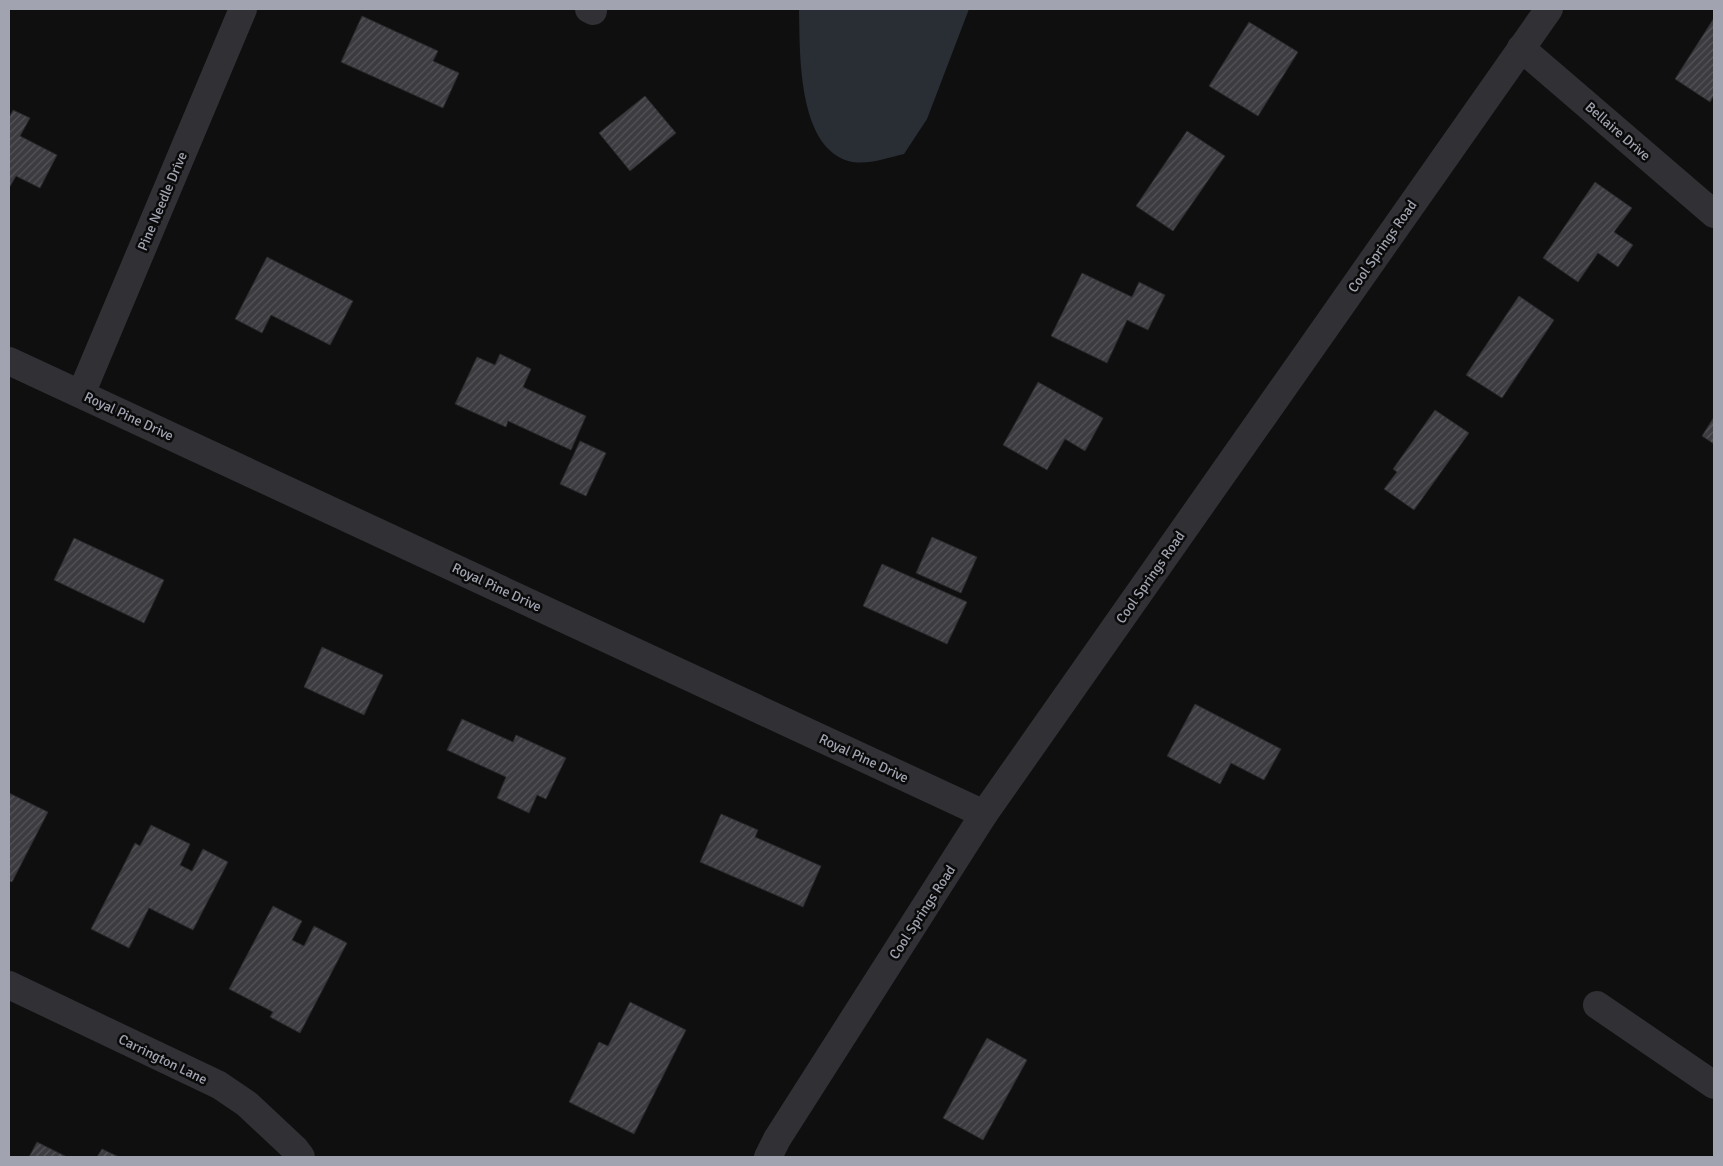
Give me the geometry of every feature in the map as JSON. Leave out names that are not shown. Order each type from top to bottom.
[{"type":"street","name":"Pine Needle Drive","points":[[81,394],[243,9]]},
{"type":"street","name":"Cool Springs Road","points":[[768,1157],[777,1139],[984,814],[1549,9]]},
{"type":"street","name":"Bellaire Drive","points":[[1521,48],[1714,214]]},
{"type":"street","name":"Royal Pine Drive","points":[[9,361],[984,814]]},
{"type":"street","name":"Carrington Lane","points":[[9,985],[218,1085],[248,1104],[301,1157]]},
{"type":"street","points":[[1597,1005],[1714,1085]]},
{"type":"shaded area","points":[[799,9],[969,9],[927,119],[904,154],[862,163],[848,161],[831,152],[819,136],[810,117],[801,71]]},
{"type":"building","points":[[362,16],[438,51],[433,61],[459,73],[443,108],[341,62]]},
{"type":"building","points":[[1714,18],[1714,95],[1710,102],[1675,79]]},
{"type":"building","points":[[1249,22],[1298,52],[1258,116],[1209,86]]},
{"type":"building","points":[[645,96],[676,133],[630,171],[599,133]]},
{"type":"building","points":[[13,110],[30,118],[20,136],[57,155],[40,188],[16,176],[9,188],[9,118]]},
{"type":"building","points":[[1187,131],[1225,156],[1173,231],[1136,206]]},
{"type":"building","points":[[1595,182],[1632,208],[1614,232],[1633,245],[1618,267],[1598,253],[1578,282],[1543,258]]},
{"type":"building","points":[[267,257],[353,301],[330,345],[271,315],[262,333],[235,319]]},
{"type":"building","points":[[1082,273],[1132,297],[1139,282],[1165,295],[1148,330],[1127,320],[1107,363],[1051,336]]},
{"type":"building","points":[[1519,296],[1554,320],[1502,398],[1466,375]]},
{"type":"building","points":[[500,354],[531,369],[523,387],[586,416],[571,450],[508,421],[506,427],[455,404],[477,357],[495,365]]},
{"type":"building","points":[[1038,382],[1103,418],[1085,451],[1065,439],[1047,470],[1003,445]]},
{"type":"building","points":[[1435,410],[1469,433],[1414,510],[1384,489],[1397,472],[1393,469]]},
{"type":"building","points":[[1714,417],[1714,444],[1702,436]]},
{"type":"building","points":[[580,441],[606,453],[586,496],[560,484]]},
{"type":"building","points":[[932,537],[977,557],[961,593],[916,573]]},
{"type":"building","points":[[74,538],[164,580],[144,623],[54,580]]},
{"type":"building","points":[[882,564],[967,602],[947,644],[863,606]]},
{"type":"building","points":[[322,647],[383,675],[364,715],[304,687]]},
{"type":"building","points":[[1195,704],[1281,749],[1264,780],[1231,763],[1220,784],[1167,756]]},
{"type":"building","points":[[462,719],[513,742],[516,735],[566,758],[546,799],[537,795],[529,813],[497,798],[506,777],[447,750]]},
{"type":"building","points":[[9,793],[48,812],[12,882],[9,881]]},
{"type":"building","points":[[721,814],[758,830],[755,837],[821,866],[803,907],[700,862]]},
{"type":"building","points":[[151,825],[190,844],[180,865],[192,871],[203,849],[228,862],[193,930],[149,908],[129,948],[91,929],[135,843],[140,846]]},
{"type":"building","points":[[273,906],[302,921],[292,940],[304,946],[314,926],[347,943],[300,1033],[270,1017],[273,1012],[229,989]]},
{"type":"building","points":[[630,1002],[686,1030],[634,1134],[569,1102],[599,1042],[608,1046]]},
{"type":"building","points":[[987,1038],[1027,1060],[983,1140],[943,1118]]},
{"type":"building","points":[[37,1142],[67,1157],[29,1157]]},
{"type":"building","points":[[102,1149],[119,1157],[97,1157]]}]
